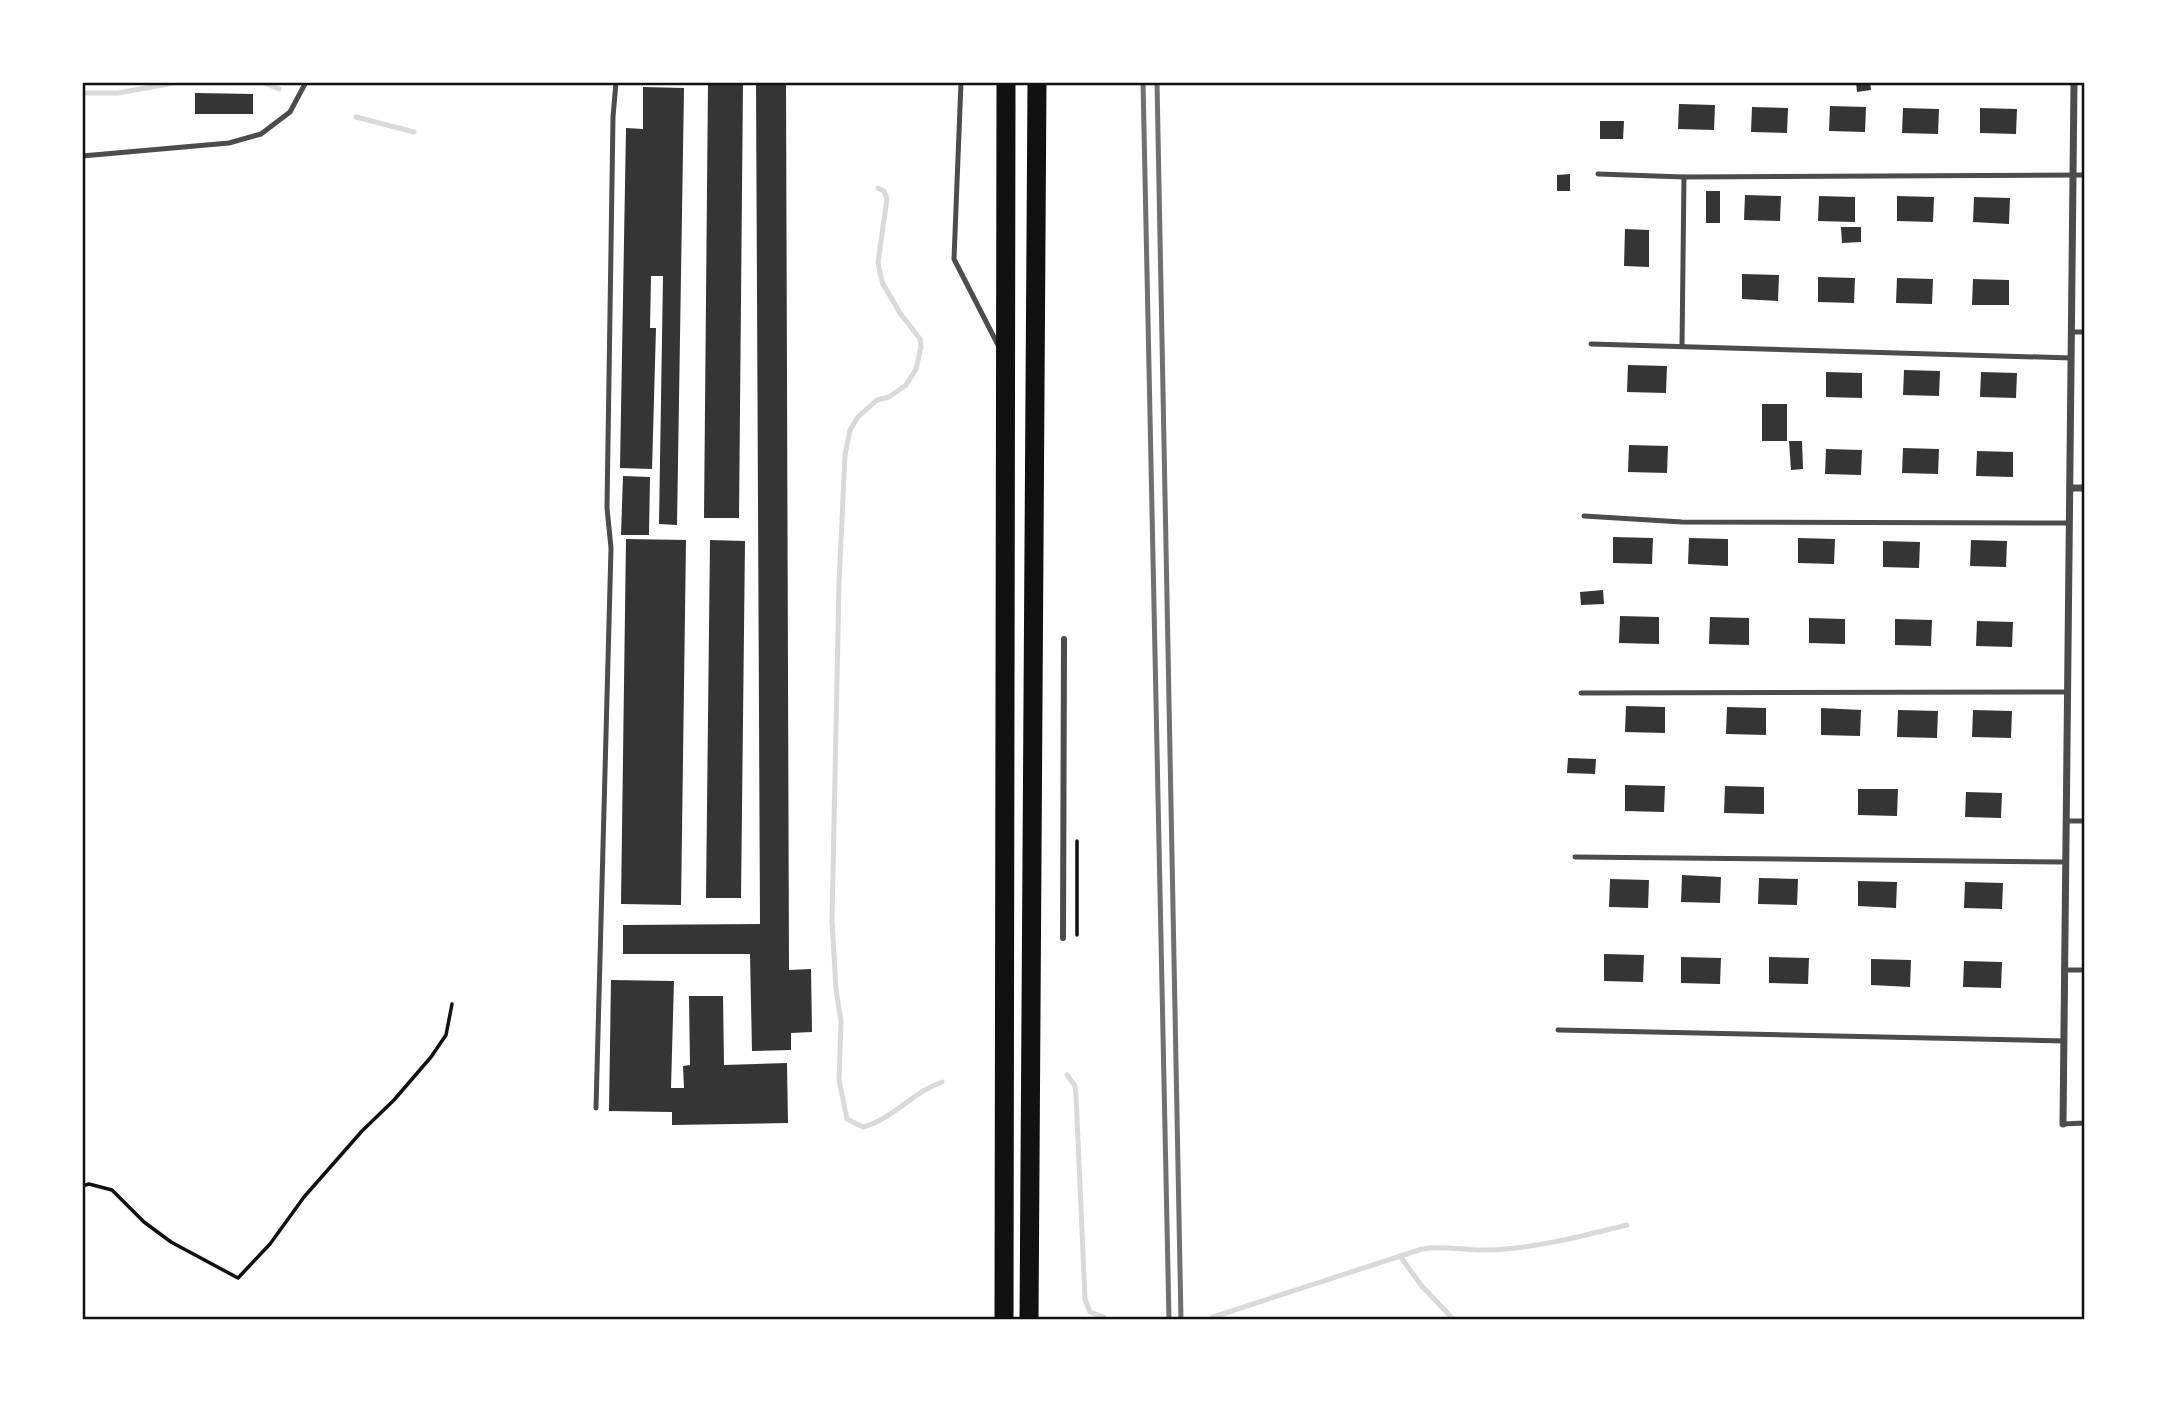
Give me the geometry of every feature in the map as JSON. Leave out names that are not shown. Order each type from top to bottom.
[{"type":"highway","points":[[1004,1320],[1006,82]]},
{"type":"highway","points":[[1029,1320],[1037,82]]},
{"type":"street","points":[[2063,1124],[2074,82]]},
{"type":"street","points":[[2070,488],[2085,488]]},
{"type":"street","points":[[1063,938],[1064,639]]},
{"type":"lane","points":[[82,156],[229,144],[261,134],[290,112],[306,82]]},
{"type":"lane","points":[[596,1108],[611,548],[607,508],[613,117],[616,82]]},
{"type":"lane","points":[[961,82],[954,259],[1006,359]]},
{"type":"lane","points":[[1598,174],[1684,177],[2085,175]]},
{"type":"lane","points":[[1682,346],[1684,177]]},
{"type":"lane","points":[[2071,332],[2085,332]]},
{"type":"lane","points":[[1591,344],[2071,358]]},
{"type":"lane","points":[[1584,516],[1682,522],[2069,523]]},
{"type":"lane","points":[[1581,693],[2067,692]]},
{"type":"lane","points":[[2066,821],[2085,821]]},
{"type":"lane","points":[[1575,857],[2066,862]]},
{"type":"lane","points":[[2064,970],[2085,970]]},
{"type":"lane","points":[[1558,1030],[2064,1041]]},
{"type":"lane","points":[[2063,1124],[2085,1124]]},
{"type":"path","points":[[1077,832],[1077,935]]},
{"type":"path","points":[[82,1186],[89,1184],[112,1190],[144,1222],[171,1242],[239,1278],[270,1244],[304,1197],[337,1159],[432,1057],[446,1035],[452,1004]]},
{"type":"building","points":[[708,82],[743,82],[739,518],[704,518]]},
{"type":"building","points":[[756,82],[786,82],[789,970],[811,969],[812,1032],[791,1033],[791,1050],[752,1051],[750,954],[623,954],[623,925],[760,924]]},
{"type":"building","points":[[1856,82],[1870,82],[1871,90],[1857,92]]},
{"type":"building","points":[[643,87],[684,88],[677,525],[659,524],[663,276],[651,276],[650,328],[656,328],[652,469],[620,468],[626,128],[643,129]]},
{"type":"building","points":[[195,93],[253,94],[253,114],[195,114]]},
{"type":"building","points":[[1679,104],[1715,105],[1714,130],[1678,129]]},
{"type":"building","points":[[1830,106],[1866,107],[1865,132],[1829,131]]},
{"type":"building","points":[[1752,107],[1788,108],[1787,133],[1751,132]]},
{"type":"building","points":[[1903,108],[1939,109],[1938,134],[1902,133]]},
{"type":"building","points":[[1980,108],[2017,109],[2016,134],[1980,133]]},
{"type":"building","points":[[1600,121],[1624,121],[1623,139],[1600,139]]},
{"type":"building","points":[[1570,174],[1570,191],[1557,191],[1557,175]]},
{"type":"building","points":[[1706,191],[1720,191],[1720,223],[1706,223]]},
{"type":"building","points":[[1745,195],[1781,196],[1780,221],[1744,220]]},
{"type":"building","points":[[1819,196],[1855,197],[1855,222],[1818,221]]},
{"type":"building","points":[[1897,196],[1934,197],[1933,222],[1897,221]]},
{"type":"building","points":[[1974,197],[2010,198],[2009,224],[1973,222]]},
{"type":"building","points":[[1841,227],[1861,227],[1861,242],[1842,243]]},
{"type":"building","points":[[1625,229],[1649,230],[1649,267],[1624,266]]},
{"type":"building","points":[[1742,274],[1779,275],[1778,301],[1742,299]]},
{"type":"building","points":[[1818,277],[1855,278],[1854,303],[1818,302]]},
{"type":"building","points":[[1897,278],[1933,279],[1932,304],[1896,303]]},
{"type":"building","points":[[1973,279],[2009,280],[2009,305],[1972,305]]},
{"type":"building","points":[[1628,365],[1667,366],[1666,393],[1627,392]]},
{"type":"building","points":[[1904,370],[1940,371],[1939,396],[1903,395]]},
{"type":"building","points":[[1826,372],[1862,373],[1862,398],[1826,397]]},
{"type":"building","points":[[1981,372],[2017,373],[2016,398],[1980,397]]},
{"type":"building","points":[[1762,404],[1787,404],[1787,441],[1762,441]]},
{"type":"building","points":[[1789,441],[1802,441],[1803,469],[1791,470]]},
{"type":"building","points":[[1629,445],[1668,446],[1667,473],[1628,472]]},
{"type":"building","points":[[1903,448],[1939,449],[1938,474],[1902,473]]},
{"type":"building","points":[[1826,449],[1862,450],[1861,475],[1825,474]]},
{"type":"building","points":[[1977,451],[2013,452],[2013,477],[1976,476]]},
{"type":"building","points":[[623,476],[650,477],[649,535],[621,535]]},
{"type":"building","points":[[1613,537],[1653,538],[1652,564],[1613,563]]},
{"type":"building","points":[[1689,538],[1728,539],[1728,566],[1688,564]]},
{"type":"building","points":[[1798,538],[1835,539],[1834,564],[1798,563]]},
{"type":"building","points":[[626,539],[686,540],[681,905],[621,904]]},
{"type":"building","points":[[710,540],[745,541],[741,898],[706,898]]},
{"type":"building","points":[[1971,540],[2007,541],[2006,567],[1970,566]]},
{"type":"building","points":[[1883,541],[1920,542],[1919,568],[1883,567]]},
{"type":"building","points":[[1603,590],[1604,604],[1581,605],[1580,592]]},
{"type":"building","points":[[1620,616],[1659,617],[1659,644],[1619,643]]},
{"type":"building","points":[[1710,617],[1749,618],[1749,645],[1709,644]]},
{"type":"building","points":[[1809,618],[1845,619],[1845,644],[1809,643]]},
{"type":"building","points":[[1895,619],[1932,620],[1931,646],[1895,645]]},
{"type":"building","points":[[1977,621],[2013,622],[2012,647],[1976,646]]},
{"type":"building","points":[[1626,706],[1665,707],[1665,733],[1625,732]]},
{"type":"building","points":[[1727,707],[1766,708],[1766,735],[1726,734]]},
{"type":"building","points":[[1821,708],[1861,710],[1860,736],[1821,735]]},
{"type":"building","points":[[1898,710],[1938,711],[1937,738],[1897,737]]},
{"type":"building","points":[[1973,710],[2012,711],[2011,738],[1972,737]]},
{"type":"building","points":[[1568,758],[1596,759],[1595,774],[1567,773]]},
{"type":"building","points":[[1625,785],[1665,786],[1664,812],[1625,811]]},
{"type":"building","points":[[1725,786],[1764,787],[1764,814],[1724,813]]},
{"type":"building","points":[[1858,789],[1898,789],[1897,816],[1858,815]]},
{"type":"building","points":[[1966,792],[2002,793],[2001,818],[1965,817]]},
{"type":"building","points":[[1682,875],[1721,877],[1720,903],[1681,902]]},
{"type":"building","points":[[1759,878],[1798,879],[1797,905],[1758,904]]},
{"type":"building","points":[[1610,879],[1649,880],[1648,908],[1609,907]]},
{"type":"building","points":[[1858,881],[1897,882],[1896,908],[1858,906]]},
{"type":"building","points":[[1965,882],[2003,883],[2002,909],[1964,908]]},
{"type":"building","points":[[1604,954],[1644,955],[1643,982],[1604,981]]},
{"type":"building","points":[[1681,957],[1721,958],[1720,984],[1681,983]]},
{"type":"building","points":[[1769,957],[1809,958],[1808,984],[1769,983]]},
{"type":"building","points":[[1871,959],[1911,960],[1910,987],[1871,985]]},
{"type":"building","points":[[1964,961],[2002,962],[2001,988],[1963,987]]},
{"type":"building","points":[[611,980],[674,981],[671,1088],[684,1088],[683,1066],[690,1065],[689,996],[723,996],[724,1065],[787,1063],[788,1123],[672,1125],[672,1112],[609,1111]]},
{"type":"waterway","points":[[82,93],[118,93],[179,82]]},
{"type":"waterway","points":[[262,82],[279,89]]},
{"type":"waterway","points":[[356,117],[414,132]]},
{"type":"waterway","points":[[878,188],[884,191],[887,199],[878,262],[880,273],[883,284],[900,313],[920,339],[921,347],[916,369],[906,385],[889,397],[877,400],[858,417],[850,430],[845,455],[839,584],[832,920],[836,990],[841,1021],[839,1080],[847,1119],[863,1127],[884,1118],[942,1082]]},
{"type":"waterway","points":[[1067,1075],[1075,1086],[1076,1095],[1085,1299],[1090,1312],[1104,1317]]},
{"type":"waterway","points":[[1213,1317],[1422,1249],[1487,1250],[1522,1247],[1627,1225]]},
{"type":"waterway","points":[[1400,1256],[1421,1285],[1454,1320]]},
{"type":"railway","points":[[1143,82],[1169,1320]]},
{"type":"railway","points":[[1157,82],[1181,1320]]}]
